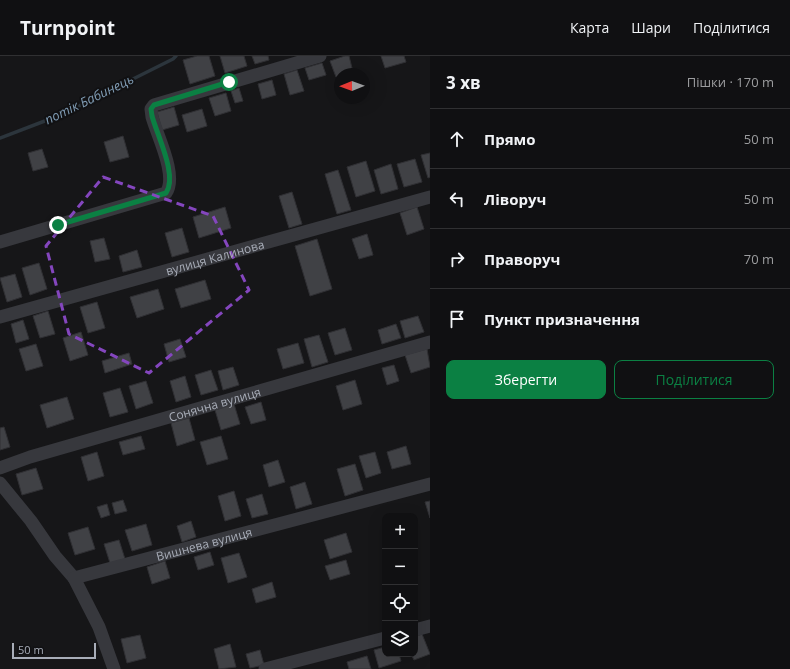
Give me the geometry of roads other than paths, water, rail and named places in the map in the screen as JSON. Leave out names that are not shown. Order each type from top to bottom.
[{"type":"street","points":[[0,242],[166,193],[170,188],[170,175],[152,116],[151,109],[154,105],[320,56]]},
{"type":"street","name":"вулиця Калинова","points":[[0,317],[430,197]]},
{"type":"street","name":"Сонячна вулиця","points":[[0,468],[30,457],[430,342]]},
{"type":"street","points":[[0,483],[31,520],[55,556],[74,578],[99,627],[114,669]]},
{"type":"street","name":"Вишнева вулиця","points":[[74,578],[430,484]]},
{"type":"street","points":[[418,629],[430,626]]},
{"type":"street","points":[[265,669],[382,639]]},
{"type":"waterway","name":"потік Бабинець","points":[[0,138],[63,114],[173,59],[176,56]]}]
